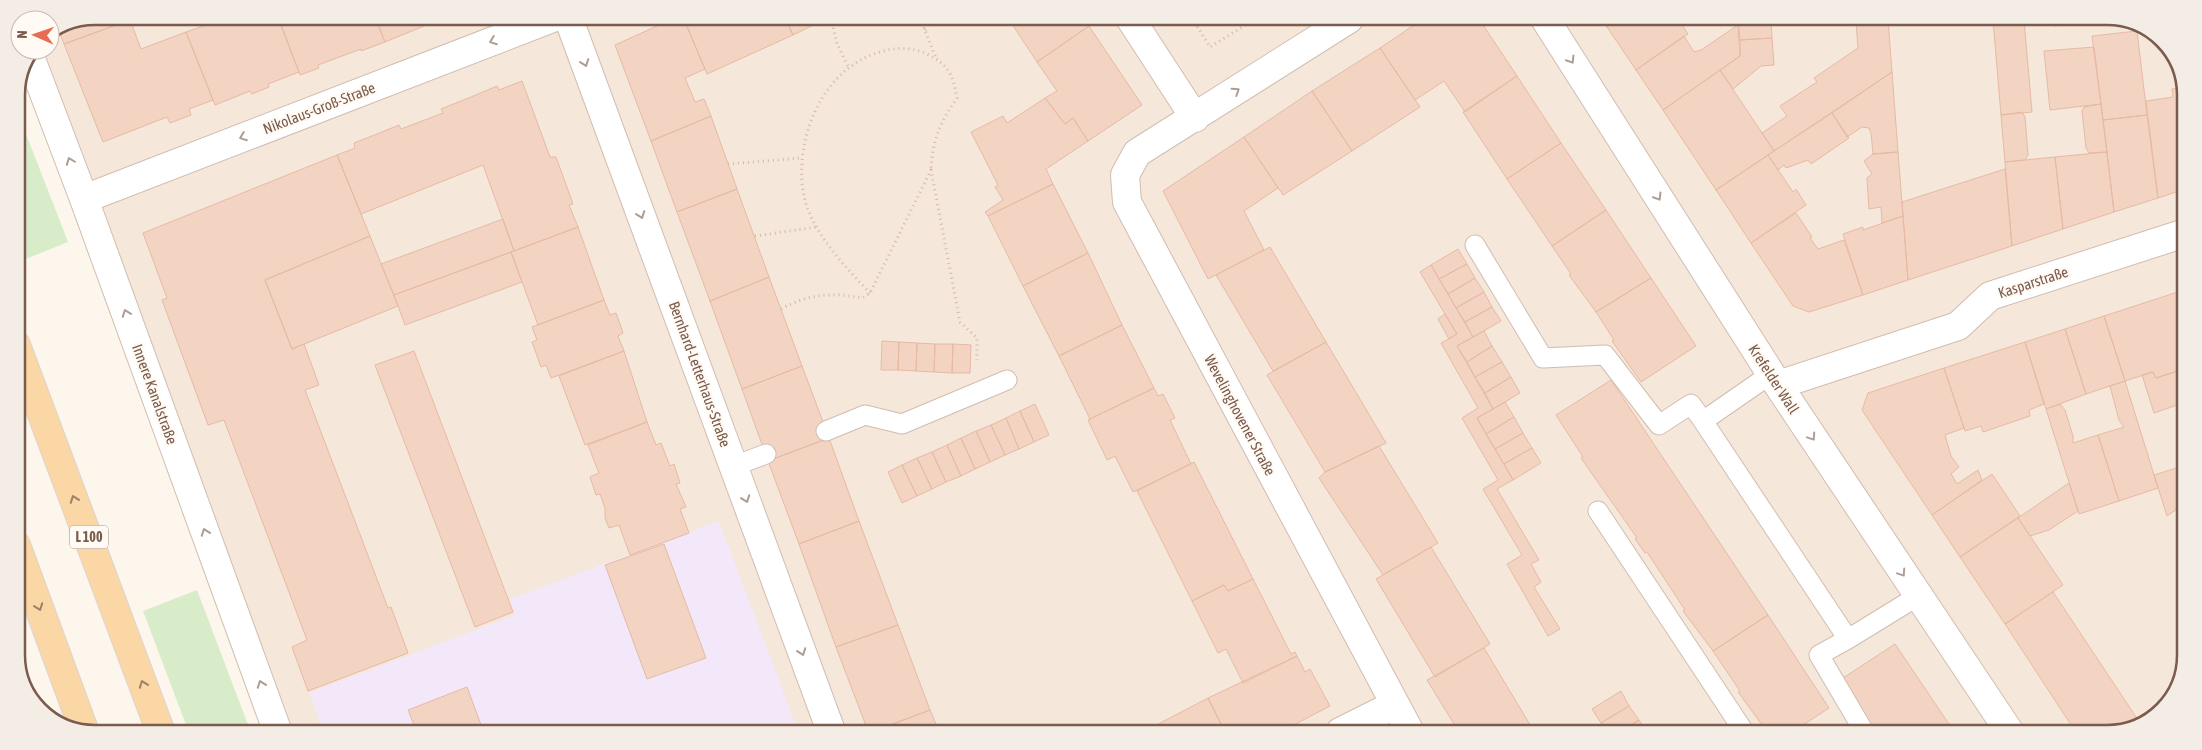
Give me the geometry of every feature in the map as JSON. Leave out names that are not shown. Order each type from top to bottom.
[{"type":"main road","name":"L 100","points":[[25,369],[158,725]]},
{"type":"main road","points":[[25,569],[82,724]]},
{"type":"street","name":"Nikolaus-Groß-Straße","points":[[84,198],[534,25]]},
{"type":"street","name":"Bernhard-Letterhaus-Straße","points":[[571,25],[829,725]]},
{"type":"street","points":[[1134,25],[1194,118]]},
{"type":"street","name":"Wevelinghovener Straße","points":[[1340,25],[1137,153],[1125,175],[1127,202],[1406,725]]},
{"type":"street","name":"Krefelder Wall","points":[[1549,25],[1774,380],[2005,725]]},
{"type":"street","name":"Innere Kanalstraße","points":[[33,63],[84,198],[276,725]]},
{"type":"street","name":"Kasparstraße","points":[[1774,380],[1958,326],[1990,296],[2177,236]]},
{"type":"street","points":[[1354,725],[1394,705]]},
{"type":"lane","points":[[1475,245],[1543,358],[1605,354],[1659,425],[1691,404],[1848,639]]},
{"type":"lane","points":[[826,432],[865,415],[902,424],[1006,380]]},
{"type":"lane","points":[[1703,421],[1774,380]]},
{"type":"lane","points":[[734,466],[766,454]]},
{"type":"lane","points":[[1598,511],[1740,725]]},
{"type":"lane","points":[[1860,725],[1819,655],[1918,596]]},
{"type":"path","points":[[833,25],[837,44],[848,68]]},
{"type":"path","points":[[923,25],[936,59]]},
{"type":"path","points":[[925,30],[929,25]]},
{"type":"path","points":[[1196,25],[1210,47],[1245,25]]},
{"type":"path","points":[[870,293],[851,273],[816,227],[806,205],[801,182],[802,158],[807,132],[819,104],[836,79],[848,68],[872,54],[894,48],[918,50],[936,59],[949,70],[954,83],[957,98],[947,113],[933,143],[931,170],[960,322],[977,338],[976,367],[986,389]]},
{"type":"path","points":[[728,164],[802,158]]},
{"type":"path","points":[[781,308],[801,298],[822,295],[847,295],[862,298],[870,293],[931,170]]},
{"type":"path","points":[[755,236],[816,227]]},
{"type":"shaded area","points":[[81,26],[2121,26],[2138,32],[2163,52],[2173,72],[2177,90],[2176,669],[2163,698],[2146,713],[2121,724],[2107,725],[290,725],[91,181],[44,60],[60,60],[60,35]]},
{"type":"shaded area","points":[[719,521],[796,725],[321,725],[309,693],[515,615],[510,599]]},
{"type":"green space","points":[[25,131],[68,242],[25,259]]},
{"type":"green space","points":[[197,590],[248,725],[186,725],[143,611]]},
{"type":"building","points":[[116,25],[64,44],[60,34],[81,26]]},
{"type":"building","points":[[116,25],[132,25],[141,49],[186,32],[213,100],[189,109],[191,115],[170,123],[167,117],[103,142],[64,44]]},
{"type":"building","points":[[206,25],[281,25],[299,72],[268,84],[269,87],[252,94],[250,91],[215,105],[186,32]]},
{"type":"building","points":[[281,25],[378,25],[385,42],[318,65],[319,68],[300,75]]},
{"type":"building","points":[[378,25],[426,25],[385,42]]},
{"type":"building","points":[[659,25],[686,25],[705,69],[685,78],[695,102],[704,99],[711,116],[651,141],[615,45]]},
{"type":"building","points":[[686,25],[788,25],[793,35],[707,74]]},
{"type":"building","points":[[788,25],[814,25],[793,35]]},
{"type":"building","points":[[1013,25],[1089,26],[1037,62]]},
{"type":"building","points":[[1414,25],[1483,25],[1517,76],[1465,112],[1444,81],[1415,100],[1380,48]]},
{"type":"building","points":[[1610,25],[1682,25],[1688,34],[1636,70],[1607,27]]},
{"type":"building","points":[[1738,25],[1771,25],[1772,38],[1740,40]]},
{"type":"building","points":[[1738,25],[1740,56],[1663,110],[1636,70],[1684,36],[1694,52],[1701,50]]},
{"type":"building","points":[[1856,25],[1888,25],[1892,72],[1774,151],[1762,133],[1787,116],[1780,106],[1817,82],[1814,78],[1858,48]]},
{"type":"building","points":[[1993,25],[2024,25],[2032,112],[2001,115]]},
{"type":"building","points":[[1089,26],[1142,105],[1088,141],[1073,118],[1065,124],[1045,98],[1057,91],[1037,62]]},
{"type":"building","points":[[2137,32],[2147,115],[2103,120],[2092,36]]},
{"type":"building","points":[[1772,38],[1774,65],[1761,66],[1733,89],[1720,70],[1740,56],[1740,40]]},
{"type":"building","points":[[2094,47],[2101,104],[2050,110],[2044,51]]},
{"type":"building","points":[[1380,48],[1420,107],[1352,151],[1312,91]]},
{"type":"building","points":[[1720,70],[1774,151],[1716,190],[1663,110]]},
{"type":"building","points":[[1892,72],[1898,152],[1873,154],[1869,128],[1862,127],[1847,137],[1832,113]]},
{"type":"building","points":[[1517,76],[1561,143],[1507,179],[1463,112]]},
{"type":"building","points":[[522,81],[550,157],[556,157],[573,204],[569,205],[578,227],[514,251],[483,165],[361,214],[337,155],[355,148],[354,143],[399,125],[401,129],[443,113],[441,109],[497,86],[499,90]]},
{"type":"building","points":[[2177,88],[2177,90],[2177,192],[2158,198],[2146,101],[2173,97],[2172,89]]},
{"type":"building","points":[[1312,91],[1352,151],[1283,195],[1244,137]]},
{"type":"building","points":[[1045,98],[1065,124],[1073,118],[1088,141],[1046,169],[1053,184],[988,216],[985,212],[1003,200],[995,187],[998,185],[971,132],[1003,116],[1007,123]]},
{"type":"building","points":[[2101,104],[2107,152],[2089,153],[2086,148],[2082,111],[2084,107]]},
{"type":"building","points":[[2022,112],[2025,117],[2028,155],[2025,160],[2005,162],[2001,115]]},
{"type":"building","points":[[1832,113],[1849,138],[1811,164],[1808,160],[1786,168],[1784,165],[1778,170],[1768,155]]},
{"type":"building","points":[[2147,115],[2158,198],[2114,212],[2103,120]]},
{"type":"building","points":[[711,116],[737,189],[677,212],[651,141]]},
{"type":"building","points":[[1244,137],[1278,188],[1244,211],[1264,250],[1208,279],[1163,191]]},
{"type":"building","points":[[1561,143],[1606,210],[1552,246],[1507,179]]},
{"type":"building","points":[[1898,152],[1903,216],[1882,223],[1881,207],[1869,209],[1867,178],[1872,174],[1864,161],[1873,154]]},
{"type":"building","points":[[2107,152],[2114,212],[2063,229],[2055,157]]},
{"type":"building","points":[[337,155],[370,236],[265,280],[292,349],[304,344],[319,385],[305,390],[388,608],[391,607],[408,653],[308,691],[292,647],[307,640],[224,420],[208,425],[162,300],[167,298],[143,233]]},
{"type":"building","points":[[1768,155],[1793,192],[1796,189],[1806,205],[1751,243],[1716,190]]},
{"type":"building","points":[[2055,157],[2063,229],[2012,246],[2005,162]]},
{"type":"building","points":[[2005,169],[2012,246],[1908,280],[1902,202]]},
{"type":"building","points":[[1053,184],[1088,253],[1023,286],[988,216]]},
{"type":"building","points":[[737,189],[769,277],[710,301],[677,212]]},
{"type":"building","points":[[1606,210],[1651,278],[1596,312],[1569,275],[1571,274],[1552,246]]},
{"type":"building","points":[[1796,213],[1818,249],[1844,240],[1863,295],[1809,312],[1793,306],[1751,243]]},
{"type":"building","points":[[1903,216],[1908,280],[1863,295],[1843,234],[1863,227],[1863,230]]},
{"type":"building","points":[[503,219],[514,251],[394,295],[381,264]]},
{"type":"building","points":[[578,227],[604,300],[538,325],[511,252]]},
{"type":"building","points":[[370,236],[398,306],[292,349],[265,280]]},
{"type":"building","points":[[1270,247],[1326,342],[1273,371],[1216,275]]},
{"type":"building","points":[[1458,249],[1467,264],[1439,279],[1431,265]]},
{"type":"building","points":[[511,252],[522,282],[405,325],[394,295]]},
{"type":"building","points":[[1088,253],[1122,325],[1059,356],[1023,286]]},
{"type":"building","points":[[1467,264],[1475,278],[1448,294],[1439,279]]},
{"type":"building","points":[[1431,265],[1473,337],[1457,346],[1493,409],[1477,418],[1513,480],[1497,489],[1539,560],[1531,564],[1541,582],[1534,587],[1560,629],[1548,636],[1507,564],[1522,555],[1483,489],[1498,480],[1462,418],[1478,408],[1441,343],[1457,334],[1420,272]]},
{"type":"building","points":[[769,277],[802,366],[742,389],[710,301]]},
{"type":"building","points":[[1475,278],[1484,292],[1456,308],[1448,294]]},
{"type":"building","points":[[1651,278],[1696,346],[1641,382],[1612,341],[1614,340],[1596,312]]},
{"type":"building","points":[[1484,292],[1492,307],[1465,322],[1456,308]]},
{"type":"building","points":[[2177,292],[2177,371],[2156,378],[2153,372],[2125,381],[2104,316]]},
{"type":"building","points":[[604,300],[610,315],[616,313],[623,333],[618,336],[624,351],[551,378],[546,365],[541,367],[532,342],[537,340],[532,327]]},
{"type":"building","points":[[1492,307],[1501,321],[1473,337],[1465,322]]},
{"type":"building","points":[[1445,314],[1457,334],[1449,339],[1438,319]]},
{"type":"building","points":[[2104,316],[2125,381],[2086,394],[2065,329]]},
{"type":"building","points":[[1122,325],[1154,388],[1090,419],[1059,356]]},
{"type":"building","points":[[2065,329],[2086,394],[2046,409],[2025,342]]},
{"type":"building","points":[[1484,331],[1492,346],[1467,362],[1457,346]]},
{"type":"building","points":[[882,341],[899,342],[898,370],[881,370]]},
{"type":"building","points":[[899,342],[917,343],[916,371],[898,370]]},
{"type":"building","points":[[1326,342],[1386,443],[1325,472],[1267,375]]},
{"type":"building","points":[[2025,342],[2044,404],[2029,410],[2030,416],[1983,432],[1981,426],[1965,431],[1944,368]]},
{"type":"building","points":[[917,343],[935,344],[934,372],[916,371]]},
{"type":"building","points":[[935,344],[953,344],[952,373],[934,372]]},
{"type":"building","points":[[953,344],[971,345],[970,373],[952,373]]},
{"type":"building","points":[[1492,346],[1502,362],[1475,377],[1467,362]]},
{"type":"building","points":[[414,351],[513,612],[475,627],[375,365]]},
{"type":"building","points":[[624,351],[647,422],[585,445],[559,376]]},
{"type":"building","points":[[1502,362],[1511,377],[1485,393],[1475,377]]},
{"type":"building","points":[[802,366],[829,438],[768,461],[742,389]]},
{"type":"building","points":[[1944,368],[1964,428],[1945,435],[1951,456],[1959,467],[1951,474],[1957,484],[1978,470],[1982,480],[1932,515],[1862,410],[1868,393]]},
{"type":"building","points":[[2177,371],[2177,405],[2154,413],[2142,375],[2153,372],[2156,378]]},
{"type":"building","points":[[1511,377],[1520,393],[1493,409],[1485,393]]},
{"type":"building","points":[[1611,380],[1768,615],[1713,651],[1683,611],[1685,610],[1647,552],[1645,553],[1635,539],[1637,538],[1581,458],[1583,457],[1556,415]]},
{"type":"building","points":[[2125,381],[2158,488],[2119,501],[2098,435],[2124,427],[2119,420],[2110,386]]},
{"type":"building","points":[[1154,388],[1158,396],[1163,394],[1175,418],[1170,420],[1191,464],[1133,492],[1115,456],[1107,460],[1088,420]]},
{"type":"building","points":[[1505,402],[1514,417],[1486,434],[1477,418]]},
{"type":"building","points":[[1035,404],[1049,435],[1034,442],[1020,411]]},
{"type":"building","points":[[2060,404],[2065,410],[2073,436],[2073,443],[2098,435],[2119,501],[2079,514],[2046,409]]},
{"type":"building","points":[[1020,411],[1034,442],[1019,449],[1006,418]]},
{"type":"building","points":[[1514,417],[1523,433],[1495,449],[1486,434]]},
{"type":"building","points":[[1006,418],[1019,449],[1005,455],[991,425]]},
{"type":"building","points":[[647,422],[656,445],[661,443],[670,466],[674,464],[680,483],[676,484],[686,507],[680,509],[689,533],[630,555],[619,525],[609,528],[600,494],[596,495],[590,477],[599,473],[588,445]]},
{"type":"building","points":[[991,425],[1005,455],[990,462],[976,431]]},
{"type":"building","points":[[976,431],[990,462],[975,469],[961,438]]},
{"type":"building","points":[[1523,433],[1532,448],[1504,464],[1495,449]]},
{"type":"building","points":[[829,438],[859,521],[799,544],[768,461]]},
{"type":"building","points":[[961,438],[975,469],[961,476],[947,445]]},
{"type":"building","points":[[947,445],[961,476],[946,482],[932,452]]},
{"type":"building","points":[[1379,446],[1438,543],[1383,575],[1319,478],[1325,472]]},
{"type":"building","points":[[1532,448],[1541,463],[1513,480],[1504,464]]},
{"type":"building","points":[[932,452],[946,482],[932,489],[917,458]]},
{"type":"building","points":[[917,458],[932,489],[917,496],[902,465]]},
{"type":"building","points":[[1194,462],[1253,579],[1228,591],[1224,585],[1192,601],[1137,491]]},
{"type":"building","points":[[902,465],[917,496],[902,503],[888,472]]},
{"type":"building","points":[[2177,468],[2177,509],[2167,516],[2154,475]]},
{"type":"building","points":[[1992,474],[2020,516],[1960,557],[1932,515]]},
{"type":"building","points":[[2069,483],[2078,511],[2049,530],[2030,536],[2018,518]]},
{"type":"building","points":[[2018,518],[2063,585],[2005,624],[1960,557]]},
{"type":"building","points":[[859,521],[898,625],[836,647],[799,544]]},
{"type":"building","points":[[664,544],[706,658],[647,679],[605,565]]},
{"type":"building","points":[[1431,547],[1490,644],[1435,677],[1376,579]]},
{"type":"building","points":[[1253,579],[1291,654],[1295,652],[1297,656],[1243,683],[1226,649],[1218,653],[1192,601],[1224,585],[1228,591]]},
{"type":"building","points":[[2053,592],[2137,718],[2121,724],[2071,725],[2005,624]]},
{"type":"building","points":[[1768,615],[1829,708],[1803,725],[1762,725],[1738,692],[1740,691],[1713,651]]},
{"type":"building","points":[[898,625],[930,710],[890,725],[866,725],[836,647]]},
{"type":"building","points":[[1895,644],[1950,725],[1870,725],[1840,680]]},
{"type":"building","points":[[1484,648],[1530,725],[1455,725],[1427,680]]},
{"type":"building","points":[[1297,656],[1305,672],[1310,669],[1330,706],[1293,725],[1222,725],[1208,698]]},
{"type":"building","points":[[467,687],[481,725],[414,725],[408,710]]},
{"type":"building","points":[[1621,691],[1629,706],[1601,723],[1592,709]]},
{"type":"building","points":[[1208,698],[1222,725],[1156,725]]},
{"type":"building","points":[[1629,706],[1639,720],[1631,725],[1602,725],[1601,723]]},
{"type":"building","points":[[930,710],[936,725],[890,725]]},
{"type":"building","points":[[1639,720],[1642,725],[1631,725]]}]
